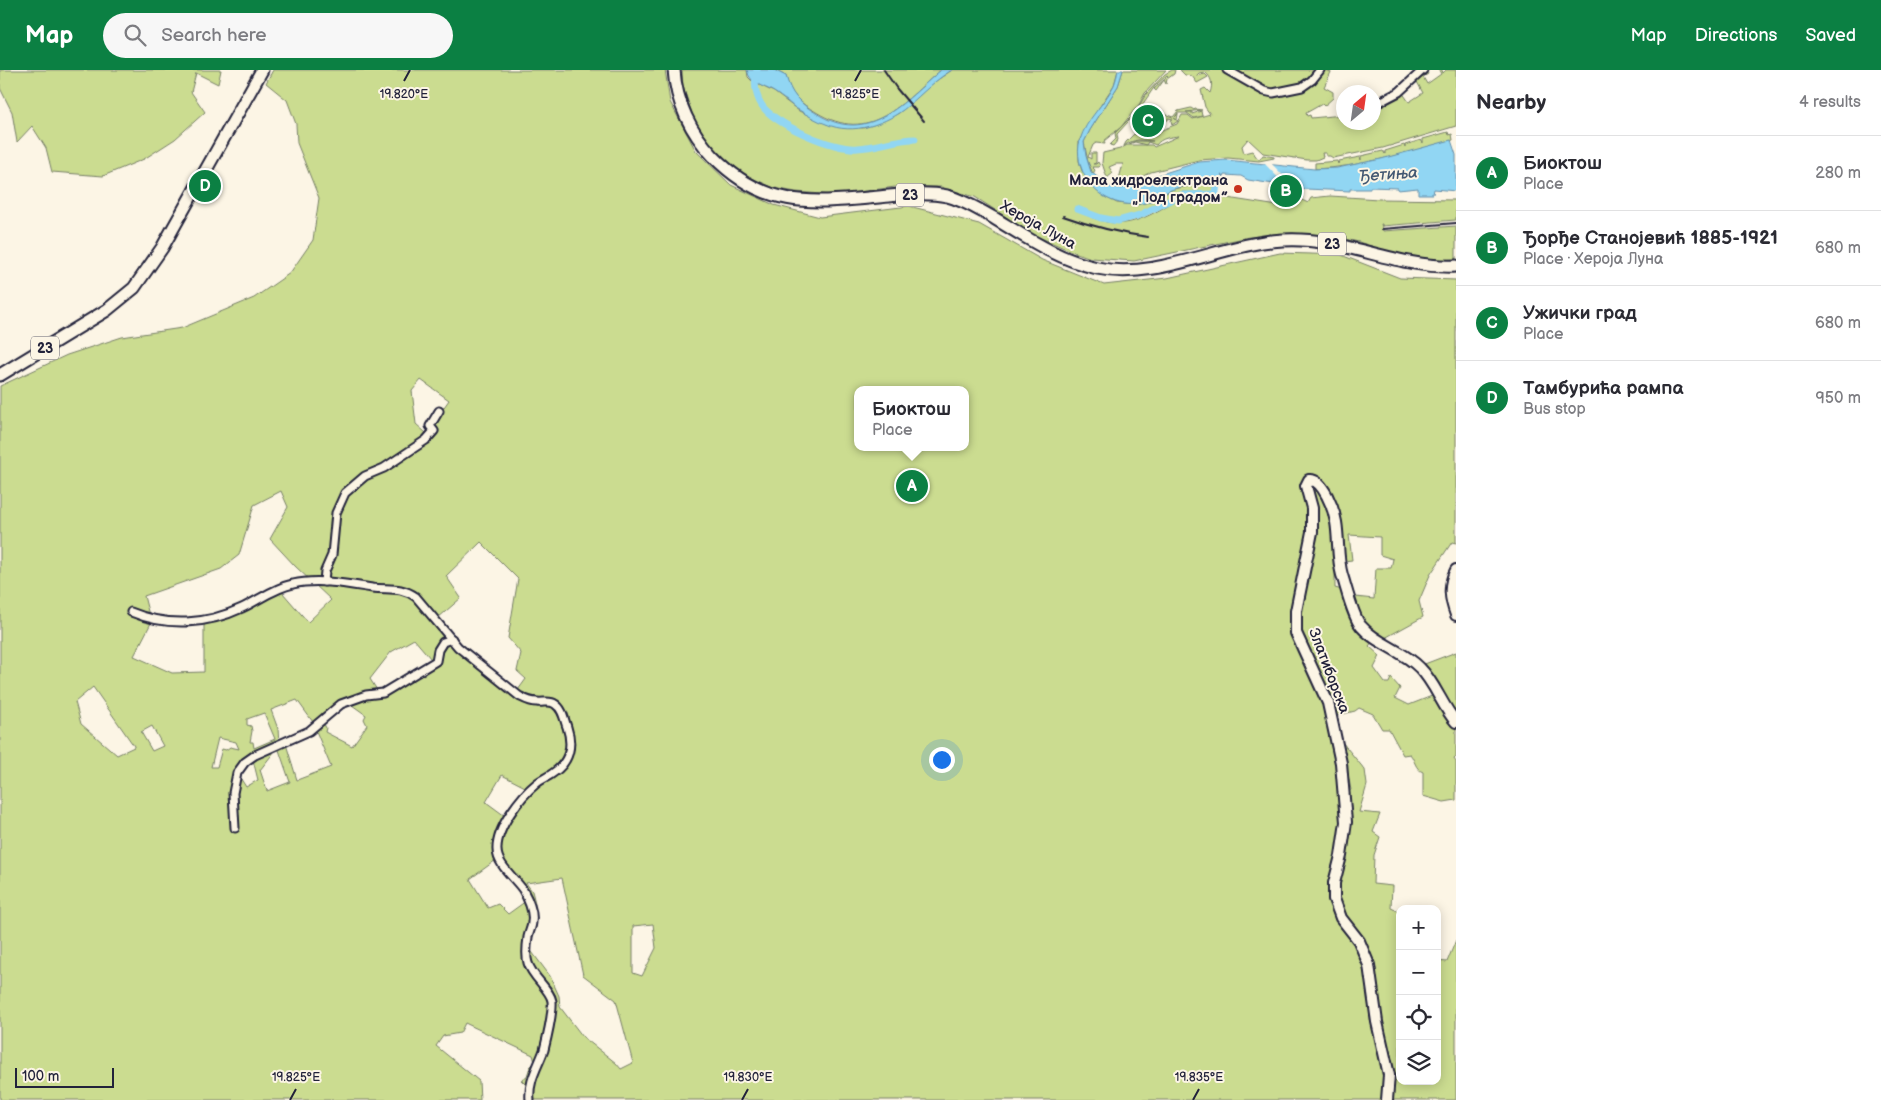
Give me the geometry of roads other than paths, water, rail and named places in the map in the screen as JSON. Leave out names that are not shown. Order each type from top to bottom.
[{"type":"main road","name":"23","points":[[0,375],[102,313],[134,288],[162,248],[262,70]]},
{"type":"main road","name":"Хероја Луна","points":[[674,70],[684,113],[705,148],[724,167],[743,181],[763,192],[778,197],[823,202],[916,194],[950,197],[978,209],[1056,254],[1078,264],[1108,270],[1144,268],[1257,243],[1294,239],[1342,246],[1413,264],[1453,268]]},
{"type":"street","points":[[1227,70],[1264,91],[1273,93],[1302,87],[1312,80],[1320,70]]},
{"type":"street","points":[[1381,101],[1399,92],[1423,70]]},
{"type":"street","points":[[324,582],[332,555],[336,513],[345,493],[365,476],[384,468],[426,440],[434,431],[430,426],[439,412]]},
{"type":"street","name":"Златиборска","points":[[1387,1100],[1389,1075],[1377,1022],[1369,965],[1359,941],[1341,918],[1334,899],[1334,883],[1341,856],[1346,822],[1342,763],[1328,703],[1296,630],[1296,611],[1312,532],[1312,508],[1306,486],[1309,480],[1315,480],[1320,484],[1332,509],[1336,523],[1340,569],[1357,620],[1368,632],[1420,667],[1429,678],[1449,714],[1456,722]]},
{"type":"street","points":[[1456,570],[1450,585],[1452,604],[1456,615]]},
{"type":"street","points":[[131,612],[146,618],[185,623],[212,619],[241,609],[269,593],[293,584],[324,582],[398,589],[407,591],[416,597],[458,647],[519,696],[529,701],[555,703],[563,713],[571,740],[569,754],[564,763],[554,773],[537,783],[518,804],[500,830],[496,851],[499,859],[522,889],[531,911],[532,922],[528,938],[527,963],[552,1000],[552,1010],[544,1049],[529,1090],[530,1100]]},
{"type":"street","points":[[235,828],[233,793],[237,773],[244,762],[309,731],[341,704],[366,695],[384,693],[436,661],[438,650],[443,642],[452,640]]},
{"type":"water","points":[[747,70],[774,70],[786,76],[793,93],[805,106],[835,122],[853,125],[869,123],[885,116],[913,95],[941,70],[952,70],[908,106],[890,118],[869,126],[847,129],[812,118],[776,93],[754,82]]},
{"type":"water","name":"Ђетиња","points":[[1118,70],[1123,70],[1118,86],[1084,142],[1091,172],[1110,187],[1121,188],[1138,185],[1155,176],[1199,162],[1226,160],[1314,169],[1337,168],[1381,159],[1451,140],[1456,155],[1456,191],[1434,189],[1433,194],[1418,194],[1418,188],[1398,190],[1398,188],[1370,187],[1370,189],[1350,189],[1350,191],[1306,189],[1299,191],[1293,187],[1248,180],[1241,176],[1225,175],[1224,177],[1222,175],[1218,176],[1212,183],[1179,187],[1142,204],[1115,202],[1099,193],[1087,180],[1082,171],[1078,150],[1083,132],[1110,92],[1115,83]]},
{"type":"waterway","points":[[757,70],[757,96],[761,104],[778,120],[805,135],[848,148],[915,139]]},
{"type":"waterway","points":[[1216,192],[1218,169]]},
{"type":"waterway","points":[[1077,209],[1101,218],[1118,221],[1140,215],[1181,195],[1215,194]]},
{"type":"railway","points":[[884,70],[924,121]]},
{"type":"railway","points":[[1063,216],[1105,229],[1148,237]]},
{"type":"railway","points":[[1382,229],[1456,223]]},
{"type":"place","name":"Ужички град","points":[[1148,121]]},
{"type":"place","name":"Тамбурића рампа","points":[[205,186]]},
{"type":"place","name":"Мала хидроелектрана „Под градом”","points":[[1238,189]]},
{"type":"place","name":"Ђорђе Станојевић 1885-1921","points":[[1286,191]]},
{"type":"place","name":"Биоктош","points":[[912,486]]}]
